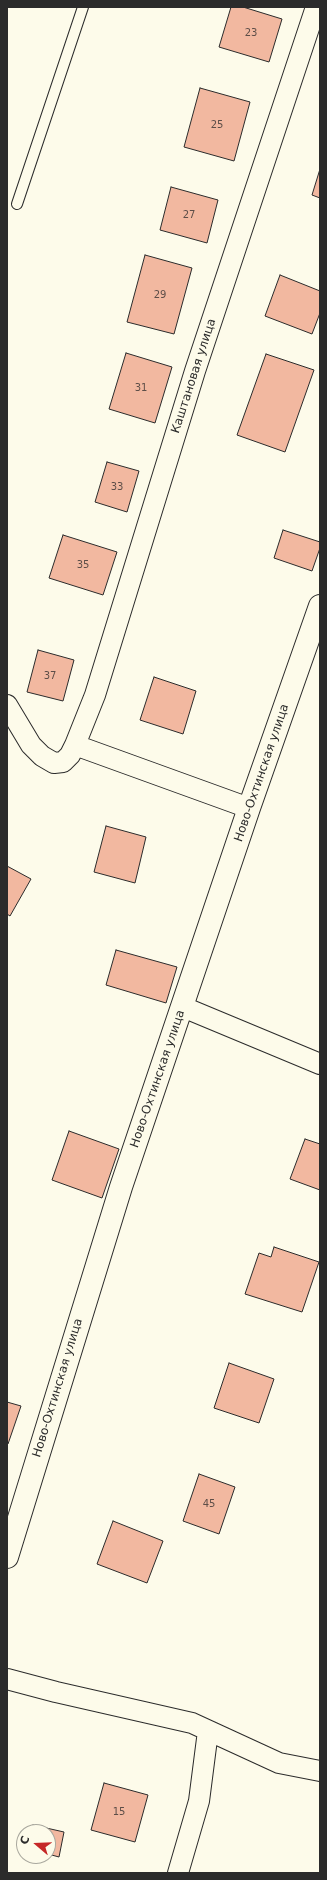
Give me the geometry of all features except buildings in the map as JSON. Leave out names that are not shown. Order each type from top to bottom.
[{"type":"street","name":"Каштановая улица","points":[[7,705],[31,745],[42,756],[54,763],[63,762],[70,755],[96,695],[195,371],[316,7]]},
{"type":"street","name":"Ново-Охтинская улица","points":[[7,1556],[119,1194],[249,808],[320,606]]},
{"type":"street","points":[[75,746],[249,808]]},
{"type":"street","points":[[183,1007],[320,1064]]},
{"type":"street","points":[[7,1679],[56,1692],[192,1723],[279,1763],[320,1771]]},
{"type":"street","points":[[178,1873],[199,1801],[208,1731]]},
{"type":"lane","points":[[17,204],[84,7]]}]
